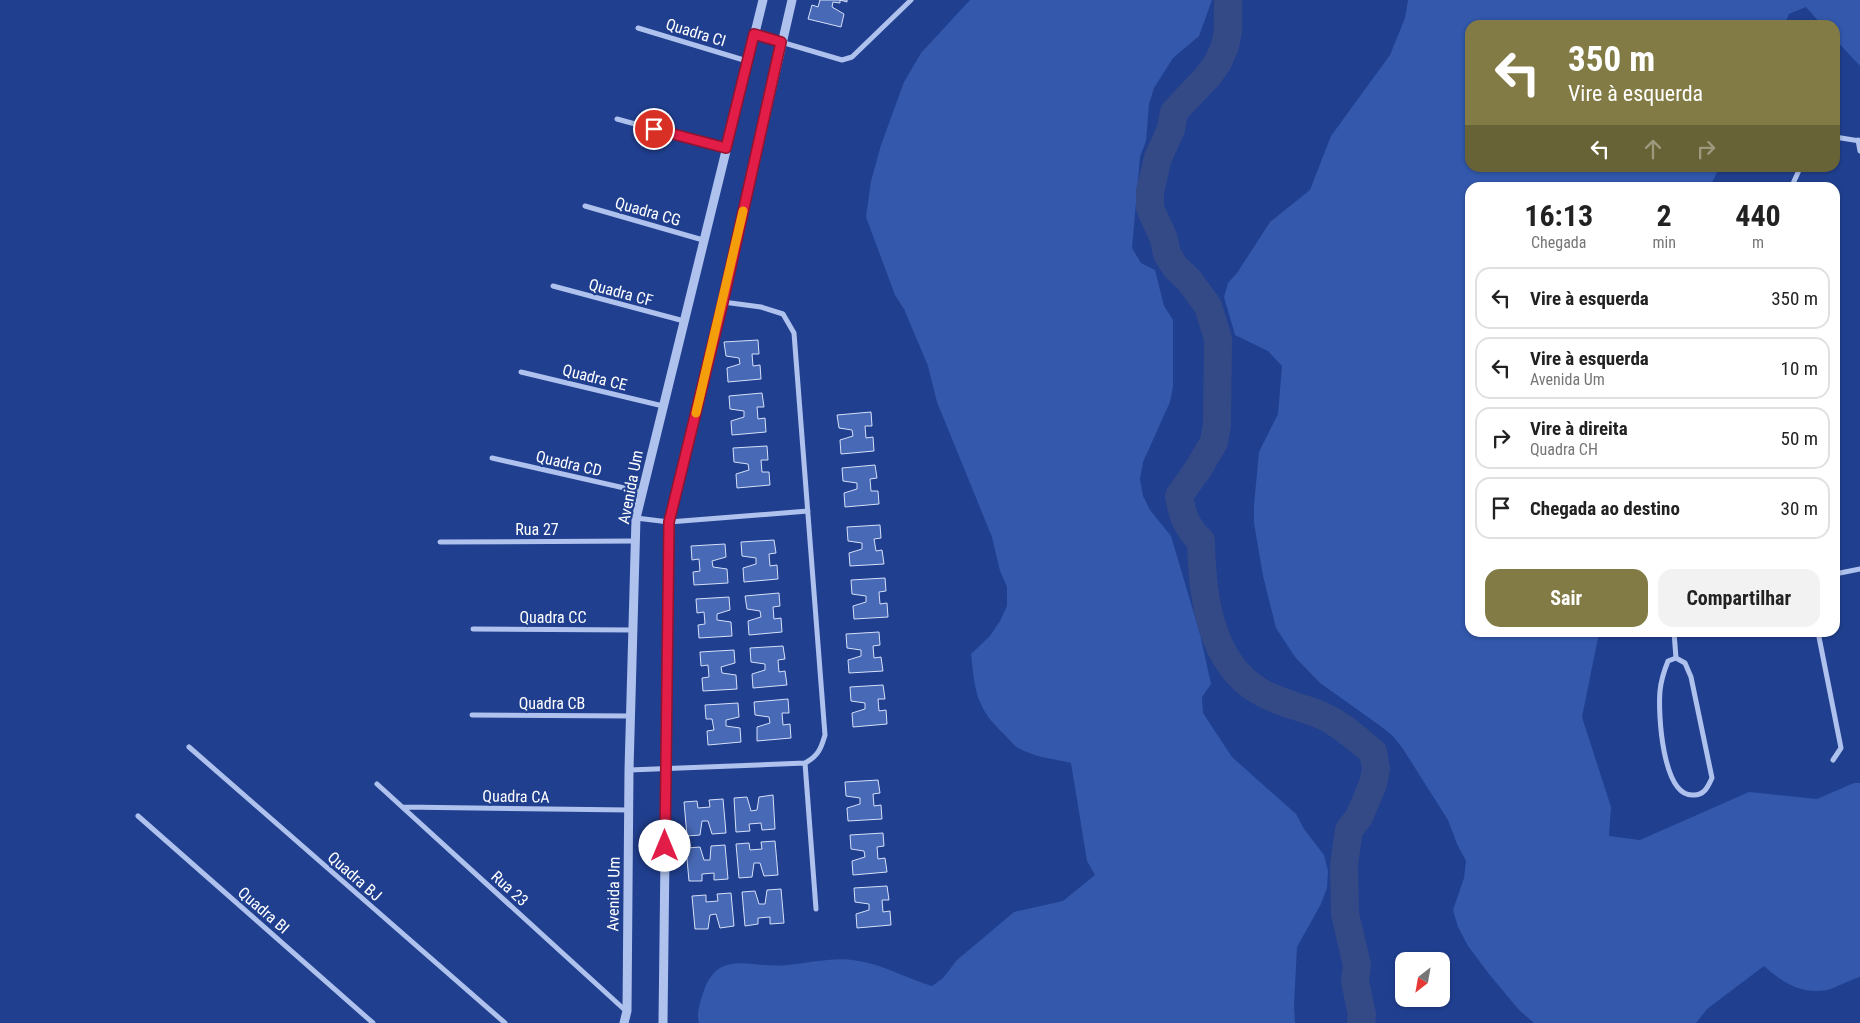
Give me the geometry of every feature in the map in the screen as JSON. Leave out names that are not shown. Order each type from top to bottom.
[{"type":"street","name":"Avenida Um","points":[[624,1023],[627,1011],[629,770],[636,518],[762,0]]},
{"type":"street","points":[[663,1023],[669,522],[723,302],[792,0]]},
{"type":"street","points":[[754,34],[842,60],[852,57],[911,0]]},
{"type":"street","name":"Quadra CI","points":[[638,28],[747,61]]},
{"type":"street","points":[[617,119],[726,148]]},
{"type":"street","points":[[1840,139],[1859,141],[1860,150]]},
{"type":"street","name":"Quadra CG","points":[[585,206],[704,240]]},
{"type":"street","name":"Quadra CF","points":[[553,286],[684,321]]},
{"type":"street","points":[[629,770],[805,763],[816,757],[821,749],[825,735],[794,333],[783,314],[761,307],[723,302]]},
{"type":"street","name":"Quadra CE","points":[[521,372],[663,406]]},
{"type":"street","name":"Quadra CD","points":[[492,458],[642,492]]},
{"type":"street","points":[[636,518],[669,522],[808,510]]},
{"type":"street","name":"Rua 27","points":[[440,542],[635,541]]},
{"type":"street","points":[[1840,573],[1860,569]]},
{"type":"street","name":"Quadra CC","points":[[473,629],[634,630]]},
{"type":"street","points":[[1674,637],[1676,658]]},
{"type":"street","points":[[1819,637],[1841,748],[1833,760]]},
{"type":"street","points":[[1676,658],[1685,663],[1691,676],[1712,778],[1708,788],[1700,794],[1692,796],[1681,791],[1675,783],[1662,740],[1660,690],[1663,674],[1668,662],[1676,658]]},
{"type":"street","name":"Quadra CB","points":[[472,715],[632,716]]},
{"type":"street","name":"Quadra BJ","points":[[188,747],[504,1023]]},
{"type":"street","points":[[805,763],[816,909]]},
{"type":"street","name":"Rua 23","points":[[377,784],[627,1011]]},
{"type":"street","name":"Quadra CA","points":[[402,807],[629,810]]},
{"type":"street","name":"Quadra BI","points":[[138,816],[372,1023]]},
{"type":"shaded area","points":[[970,0],[1212,0],[1199,36],[1173,58],[1154,88],[1149,104],[1146,141],[1140,157],[1132,248],[1141,263],[1155,270],[1164,306],[1173,320],[1173,387],[1170,402],[1143,462],[1140,479],[1143,496],[1150,510],[1171,536],[1200,634],[1211,684],[1202,697],[1203,713],[1232,757],[1296,814],[1304,829],[1324,855],[1328,871],[1327,888],[1321,904],[1297,947],[1295,1023],[699,1023],[700,1004],[709,979],[717,970],[737,963],[787,965],[850,960],[878,966],[932,986],[943,978],[957,960],[1014,912],[1063,901],[1095,875],[1087,861],[1071,763],[1037,756],[1016,747],[988,716],[978,698],[971,654],[990,636],[1000,621],[1007,606],[1007,587],[1000,571],[992,537],[937,402],[928,366],[904,309],[895,295],[866,217],[871,181],[881,145],[904,82],[921,53]]},
{"type":"shaded area","points":[[1408,0],[1860,0],[1860,66],[1840,44],[1840,20],[1818,20],[1806,7],[1789,14],[1786,20],[1465,20],[1465,172],[1717,172],[1712,182],[1465,182],[1465,637],[1598,637],[1582,717],[1611,807],[1609,836],[1640,840],[1749,792],[1817,799],[1854,783],[1860,783],[1860,977],[1827,990],[1809,991],[1792,986],[1764,966],[1707,1009],[1696,1023],[1534,1023],[1519,1010],[1489,974],[1468,946],[1458,927],[1453,910],[1464,878],[1466,861],[1448,820],[1403,749],[1392,735],[1320,683],[1295,657],[1276,628],[1263,576],[1254,523],[1254,505],[1259,452],[1278,414],[1282,366],[1268,351],[1235,335],[1224,297],[1228,283],[1237,273],[1270,222],[1310,190],[1331,136],[1390,55],[1405,18]]},
{"type":"building","points":[[820,0],[840,0],[840,3],[833,2],[832,7],[844,14],[841,27],[808,19],[812,5],[818,7]]},
{"type":"building","points":[[758,340],[759,354],[752,354],[753,366],[760,365],[761,379],[728,382],[727,368],[740,364],[739,358],[726,356],[724,342]]},
{"type":"building","points":[[762,393],[764,407],[757,407],[758,419],[765,418],[766,432],[732,435],[731,421],[744,417],[744,411],[730,409],[729,396]]},
{"type":"building","points":[[871,412],[872,426],[865,426],[866,438],[873,437],[874,451],[841,454],[840,440],[853,436],[852,430],[839,428],[837,415]]},
{"type":"building","points":[[767,446],[768,460],[761,460],[762,472],[769,472],[770,485],[737,488],[736,474],[749,470],[748,464],[734,462],[733,448]]},
{"type":"building","points":[[875,465],[877,478],[870,479],[871,491],[878,491],[879,504],[845,507],[844,493],[857,489],[857,483],[843,481],[842,468]]},
{"type":"building","points":[[880,525],[881,538],[874,539],[876,551],[882,550],[884,564],[850,566],[849,553],[862,549],[862,543],[848,541],[847,527]]},
{"type":"building","points":[[774,540],[776,553],[769,554],[770,566],[777,565],[778,579],[744,582],[743,568],[756,564],[756,558],[742,556],[741,542]]},
{"type":"building","points":[[725,544],[726,557],[712,561],[713,567],[727,569],[728,583],[694,585],[693,572],[700,571],[699,559],[692,560],[691,546]]},
{"type":"building","points":[[885,578],[886,591],[879,592],[880,604],[887,603],[888,617],[854,619],[853,606],[866,602],[866,596],[852,594],[851,580]]},
{"type":"building","points":[[779,593],[780,606],[773,607],[774,619],[781,618],[782,632],[749,635],[748,621],[761,617],[760,611],[747,609],[745,596]]},
{"type":"building","points":[[729,597],[730,610],[717,614],[717,620],[731,622],[732,636],[699,638],[698,625],[705,624],[704,612],[697,613],[696,599]]},
{"type":"building","points":[[879,632],[880,645],[873,646],[874,658],[881,657],[883,671],[849,673],[848,660],[861,656],[861,650],[847,648],[846,634]]},
{"type":"building","points":[[783,646],[785,659],[778,660],[779,672],[785,671],[787,685],[753,688],[752,674],[765,670],[765,664],[751,662],[750,648]]},
{"type":"building","points":[[734,650],[735,663],[721,667],[722,673],[736,675],[737,689],[703,691],[702,678],[709,677],[708,665],[701,666],[700,652]]},
{"type":"building","points":[[883,685],[885,699],[878,699],[879,711],[886,710],[887,724],[853,727],[852,713],[865,709],[865,703],[851,701],[850,687]]},
{"type":"building","points":[[788,699],[789,713],[782,713],[783,725],[790,724],[791,738],[757,741],[757,727],[770,723],[769,717],[755,715],[754,702]]},
{"type":"building","points":[[738,703],[739,717],[726,720],[726,726],[740,728],[741,742],[708,745],[707,731],[714,730],[712,719],[706,719],[705,705]]},
{"type":"building","points":[[878,780],[880,793],[873,794],[874,806],[881,805],[882,819],[848,821],[847,808],[860,804],[860,798],[846,796],[845,782]]},
{"type":"building","points":[[773,795],[775,829],[762,830],[761,823],[749,824],[750,831],[736,832],[734,798],[747,797],[751,811],[757,810],[759,797]]},
{"type":"building","points":[[723,799],[726,833],[712,834],[708,821],[702,821],[700,835],[687,836],[684,802],[697,801],[698,808],[710,807],[709,800]]},
{"type":"building","points":[[883,833],[884,846],[877,847],[878,859],[885,858],[887,872],[853,875],[852,861],[865,857],[864,851],[851,849],[850,835]]},
{"type":"building","points":[[775,841],[778,875],[764,876],[760,863],[754,863],[752,877],[739,878],[736,844],[749,843],[750,850],[762,849],[761,842]]},
{"type":"building","points":[[725,845],[728,879],[714,880],[714,873],[702,874],[702,881],[689,881],[686,848],[700,847],[704,860],[710,860],[711,846]]},
{"type":"building","points":[[887,886],[889,900],[882,900],[883,912],[890,911],[891,925],[857,928],[856,914],[869,910],[869,904],[855,902],[854,888]]},
{"type":"building","points":[[781,889],[784,923],[770,924],[770,917],[758,918],[758,924],[745,926],[742,892],[755,891],[759,904],[765,904],[767,890]]},
{"type":"building","points":[[731,893],[734,926],[720,928],[716,914],[710,915],[708,929],[695,929],[692,896],[706,895],[706,902],[718,901],[717,894]]},
{"type":"waterway","points":[[1228,0],[1228,31],[1225,46],[1218,62],[1208,76],[1174,112],[1171,129],[1158,158],[1150,191],[1150,208],[1164,239],[1167,254],[1176,268],[1188,279],[1208,306],[1218,339],[1217,425],[1214,442],[1179,496],[1186,521],[1201,541],[1203,583],[1207,604],[1219,644],[1229,662],[1242,678],[1259,691],[1274,699],[1330,720],[1373,752],[1376,769],[1373,784],[1359,817],[1349,830],[1344,864],[1345,914],[1357,965],[1355,981],[1362,1015],[1361,1023]]},
{"type":"slow traffic","points":[[696,413],[743,211]]},
{"type":"route","points":[[654,129],[726,148],[754,34],[781,42],[723,302],[669,522],[665,846]]}]
